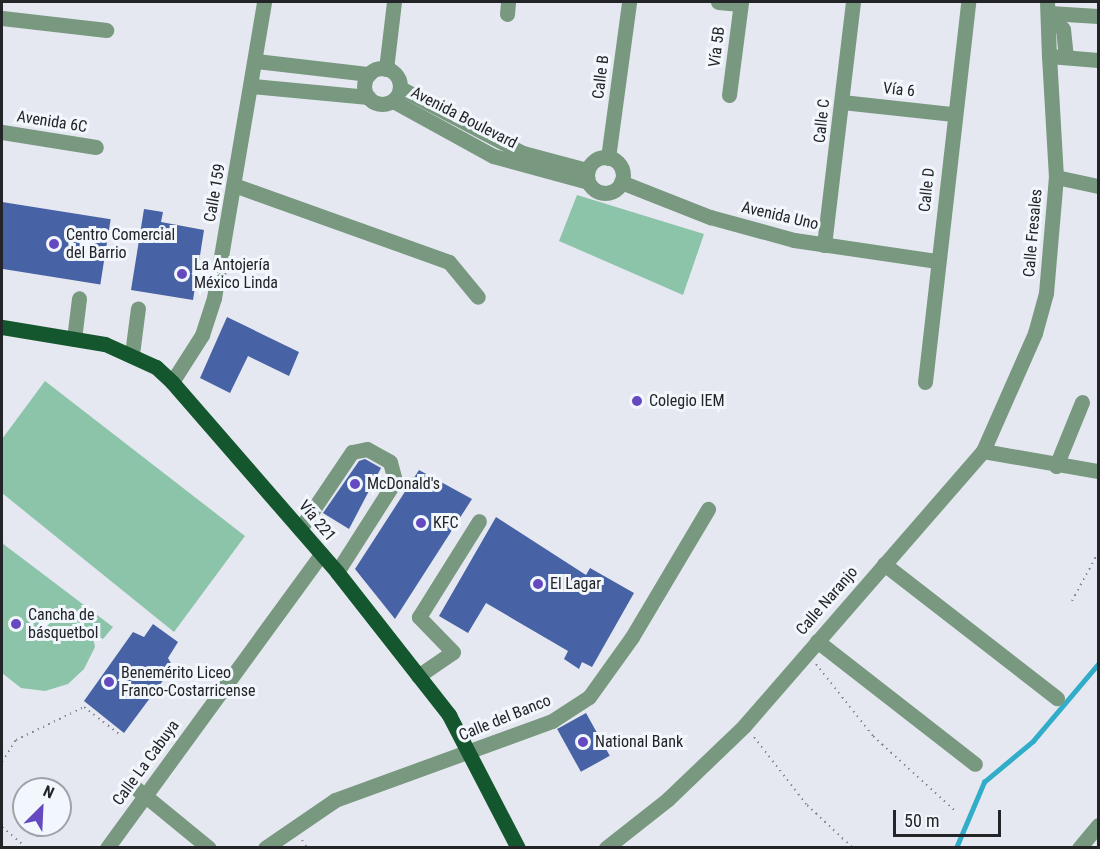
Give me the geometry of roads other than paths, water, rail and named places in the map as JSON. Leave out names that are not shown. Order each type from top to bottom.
[{"type":"main road","name":"Vía 221","points":[[2,327],[74,339],[132,354],[172,382],[337,572],[418,676],[472,751],[518,848]]},
{"type":"street","name":"Calle 159","points":[[172,382],[208,320],[252,86],[264,2]]},
{"type":"street","points":[[252,86],[368,97],[379,104],[397,95],[386,69],[394,2]]},
{"type":"street","name":"Calle B","points":[[608,158],[629,2]]},
{"type":"street","points":[[718,2],[740,3]]},
{"type":"street","name":"Calle C","points":[[824,245],[853,2]]},
{"type":"street","name":"Calle D","points":[[925,382],[953,114],[968,2]]},
{"type":"street","name":"Vía 5B","points":[[729,94],[740,3]]},
{"type":"street","points":[[1048,7],[1098,16]]},
{"type":"street","points":[[1048,7],[1063,29],[1066,57]]},
{"type":"street","name":"Calle Fresales","points":[[983,451],[1043,307],[1056,177],[1048,7]]},
{"type":"street","points":[[2,18],[106,30]]},
{"type":"street","points":[[1049,56],[1098,60]]},
{"type":"street","points":[[256,61],[369,74],[386,69]]},
{"type":"street","points":[[368,97],[369,74]]},
{"type":"street","name":"Avenida Boulevard","points":[[397,95],[493,156],[588,176]]},
{"type":"street","name":"Vía 6","points":[[842,102],[953,114]]},
{"type":"street","name":"Avenida 6C","points":[[2,132],[96,147]]},
{"type":"street","points":[[599,158],[608,158],[621,169],[621,182],[609,193],[595,191],[588,176],[599,158]]},
{"type":"street","points":[[1056,177],[1098,186]]},
{"type":"street","name":"Avenida Uno","points":[[621,182],[710,217],[824,245],[937,261]]},
{"type":"street","points":[[234,185],[449,262],[477,297]]},
{"type":"street","points":[[74,339],[79,298]]},
{"type":"street","points":[[132,354],[138,308]]},
{"type":"street","points":[[1056,466],[1082,402]]},
{"type":"street","points":[[300,529],[352,452],[367,449],[390,462],[395,481],[337,572]]},
{"type":"street","points":[[983,451],[1056,466],[1098,471]]},
{"type":"street","name":"Calle Naranjo","points":[[606,848],[668,799],[744,726],[983,451]]},
{"type":"street","name":"Calle del Banco","points":[[265,848],[335,800],[552,721],[589,697],[632,637],[708,509]]},
{"type":"street","points":[[418,676],[457,655],[419,617],[479,521]]},
{"type":"street","name":"Calle La Cabuya","points":[[106,848],[321,554]]},
{"type":"street","points":[[884,564],[1058,698]]},
{"type":"street","points":[[812,646],[975,764]]},
{"type":"street","points":[[132,785],[209,848]]},
{"type":"street","points":[[1079,848],[1098,825]]},
{"type":"waterway","points":[[956,848],[984,782],[1033,741],[1098,664]]},
{"type":"place","name":"Centro Comercial del Barrio","points":[[54,244]]},
{"type":"place","name":"La Antojería México Linda","points":[[182,274]]},
{"type":"place","name":"Colegio IEM","points":[[637,401]]},
{"type":"place","name":"McDonald's","points":[[355,484]]},
{"type":"place","name":"KFC","points":[[421,523]]},
{"type":"place","name":"El Lagar","points":[[538,584]]},
{"type":"place","name":"Cancha de básquetbol","points":[[16,624]]},
{"type":"place","name":"Benemérito Liceo Franco-Costarricense","points":[[109,682]]},
{"type":"place","name":"National Bank","points":[[583,742]]}]
